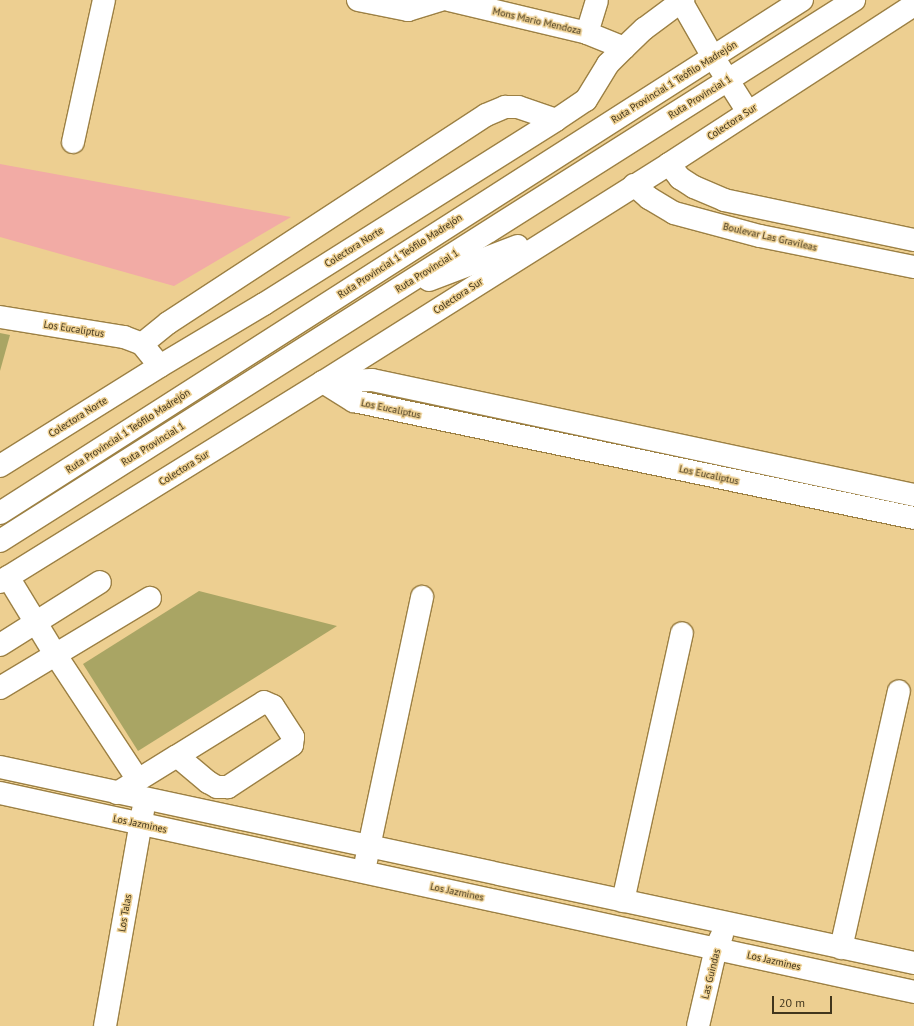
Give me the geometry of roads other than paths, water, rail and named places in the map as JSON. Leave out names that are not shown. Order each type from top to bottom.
[{"type":"street","points":[[73,142],[104,0]]},
{"type":"street","points":[[358,0],[408,10],[441,0]]},
{"type":"street","name":"Mons Mario Mendoza","points":[[449,0],[587,33],[624,48]]},
{"type":"street","points":[[587,33],[597,0]]},
{"type":"street","points":[[682,0],[713,57],[748,112]]},
{"type":"street","name":"Colectora Norte","points":[[0,466],[160,366],[264,304],[586,100],[608,64],[644,29],[682,0]]},
{"type":"street","name":"Ruta Provincial 1 Teófilo Madrejón","points":[[0,513],[802,0]]},
{"type":"street","name":"Ruta Provincial 1","points":[[0,541],[854,0]]},
{"type":"street","name":"Colectora Sur","points":[[4,579],[323,382],[562,229],[669,164],[914,5]]},
{"type":"street","points":[[142,344],[168,323],[486,115],[505,107],[518,107],[556,120]]},
{"type":"street","points":[[669,164],[680,178],[694,187],[724,200],[914,240]]},
{"type":"street","name":"Boulevar Las Gravileas","points":[[634,185],[649,198],[674,213],[744,232],[914,267]]},
{"type":"street","points":[[744,232],[756,206]]},
{"type":"street","points":[[385,297],[562,229]]},
{"type":"street","name":"Los Eucaliptus","points":[[0,317],[124,337],[142,344],[160,366]]},
{"type":"street","points":[[323,382],[372,380],[914,496]]},
{"type":"street","name":"Los Eucaliptus","points":[[323,382],[354,401],[914,518]]},
{"type":"street","points":[[4,579],[36,623],[141,790]]},
{"type":"street","points":[[0,645],[100,582]]},
{"type":"street","points":[[0,688],[150,598]]},
{"type":"street","points":[[364,872],[422,598]]},
{"type":"street","points":[[623,901],[682,632]]},
{"type":"street","points":[[841,948],[899,692]]},
{"type":"street","points":[[141,790],[177,756],[264,702],[273,706],[293,737],[292,745],[228,787],[217,787],[208,782],[177,756]]},
{"type":"street","points":[[0,767],[117,793],[141,790],[370,846],[914,963]]},
{"type":"street","name":"Los Talas","points":[[104,1026],[141,824],[141,790]]},
{"type":"street","name":"Los Jazmines","points":[[0,793],[914,992]]},
{"type":"street","name":"Las Guindas","points":[[698,1026],[716,948],[728,924]]}]
